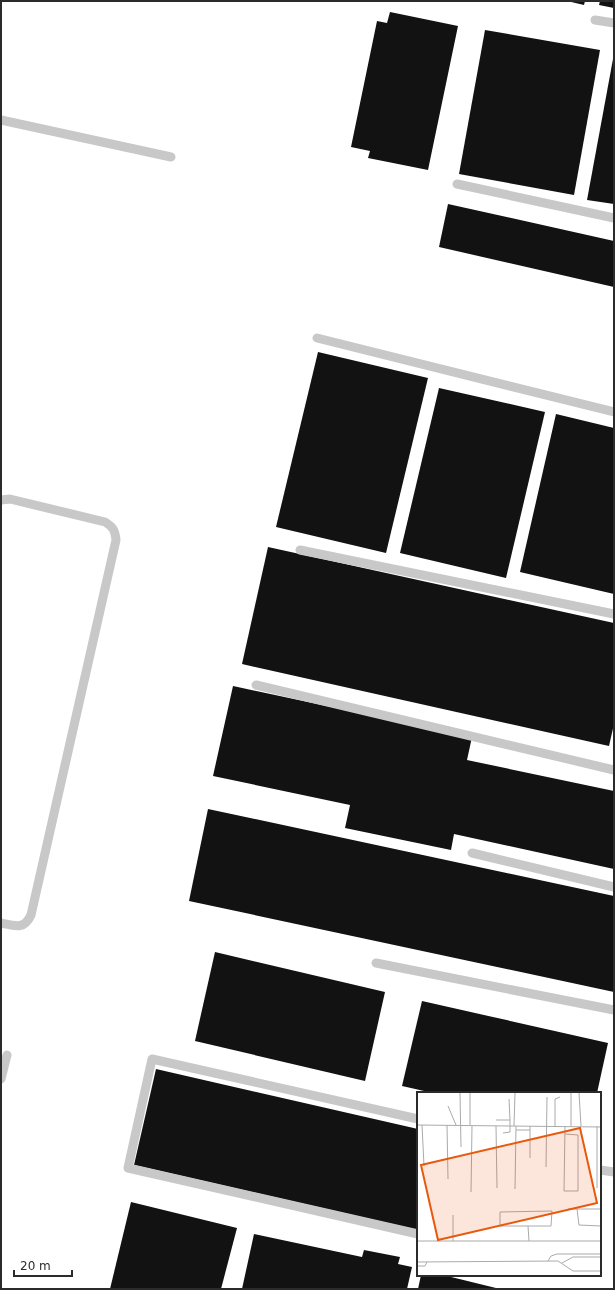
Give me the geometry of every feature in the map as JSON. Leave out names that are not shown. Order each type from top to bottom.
[{"type":"lane","points":[[595,20],[614,23]]},
{"type":"lane","points":[[1,120],[171,157]]},
{"type":"lane","points":[[457,184],[614,218]]},
{"type":"lane","points":[[317,338],[614,412]]},
{"type":"lane","points":[[1,500],[10,499],[105,522],[116,532],[116,540],[31,915],[28,922],[22,926],[1,923]]},
{"type":"lane","points":[[300,550],[614,614]]},
{"type":"lane","points":[[256,685],[614,770]]},
{"type":"lane","points":[[472,853],[614,887]]},
{"type":"lane","points":[[376,963],[614,1010]]},
{"type":"lane","points":[[1,1079],[7,1055]]},
{"type":"lane","points":[[417,1119],[152,1059],[128,1168],[417,1234]]},
{"type":"lane","points":[[601,1170],[614,1172]]},
{"type":"building","points":[[567,1],[585,1],[584,5]]},
{"type":"building","points":[[600,1],[614,1],[614,8],[599,5]]},
{"type":"building","points":[[390,12],[458,26],[428,170],[368,158],[370,151],[351,147],[377,21],[387,23]]},
{"type":"building","points":[[485,30],[600,50],[574,195],[459,174]]},
{"type":"building","points":[[614,59],[614,204],[587,200]]},
{"type":"building","points":[[448,204],[614,241],[614,287],[439,247]]},
{"type":"building","points":[[318,352],[428,378],[386,553],[276,527]]},
{"type":"building","points":[[439,388],[545,412],[506,578],[400,553]]},
{"type":"building","points":[[556,414],[614,428],[614,594],[520,572]]},
{"type":"building","points":[[268,547],[614,623],[614,724],[609,746],[242,664]]},
{"type":"building","points":[[233,686],[472,737],[467,760],[614,791],[614,869],[454,834],[451,850],[345,828],[350,805],[213,776]]},
{"type":"building","points":[[208,809],[614,896],[614,992],[189,901]]},
{"type":"building","points":[[215,952],[385,992],[365,1081],[195,1041]]},
{"type":"building","points":[[422,1001],[608,1043],[597,1092],[429,1092],[402,1086]]},
{"type":"building","points":[[156,1069],[417,1129],[417,1230],[134,1165]]},
{"type":"building","points":[[131,1202],[237,1228],[221,1289],[110,1289]]},
{"type":"building","points":[[254,1234],[362,1257],[364,1250],[400,1257],[398,1264],[412,1267],[407,1289],[242,1289]]},
{"type":"building","points":[[421,1276],[447,1276],[500,1289],[418,1289]]}]
